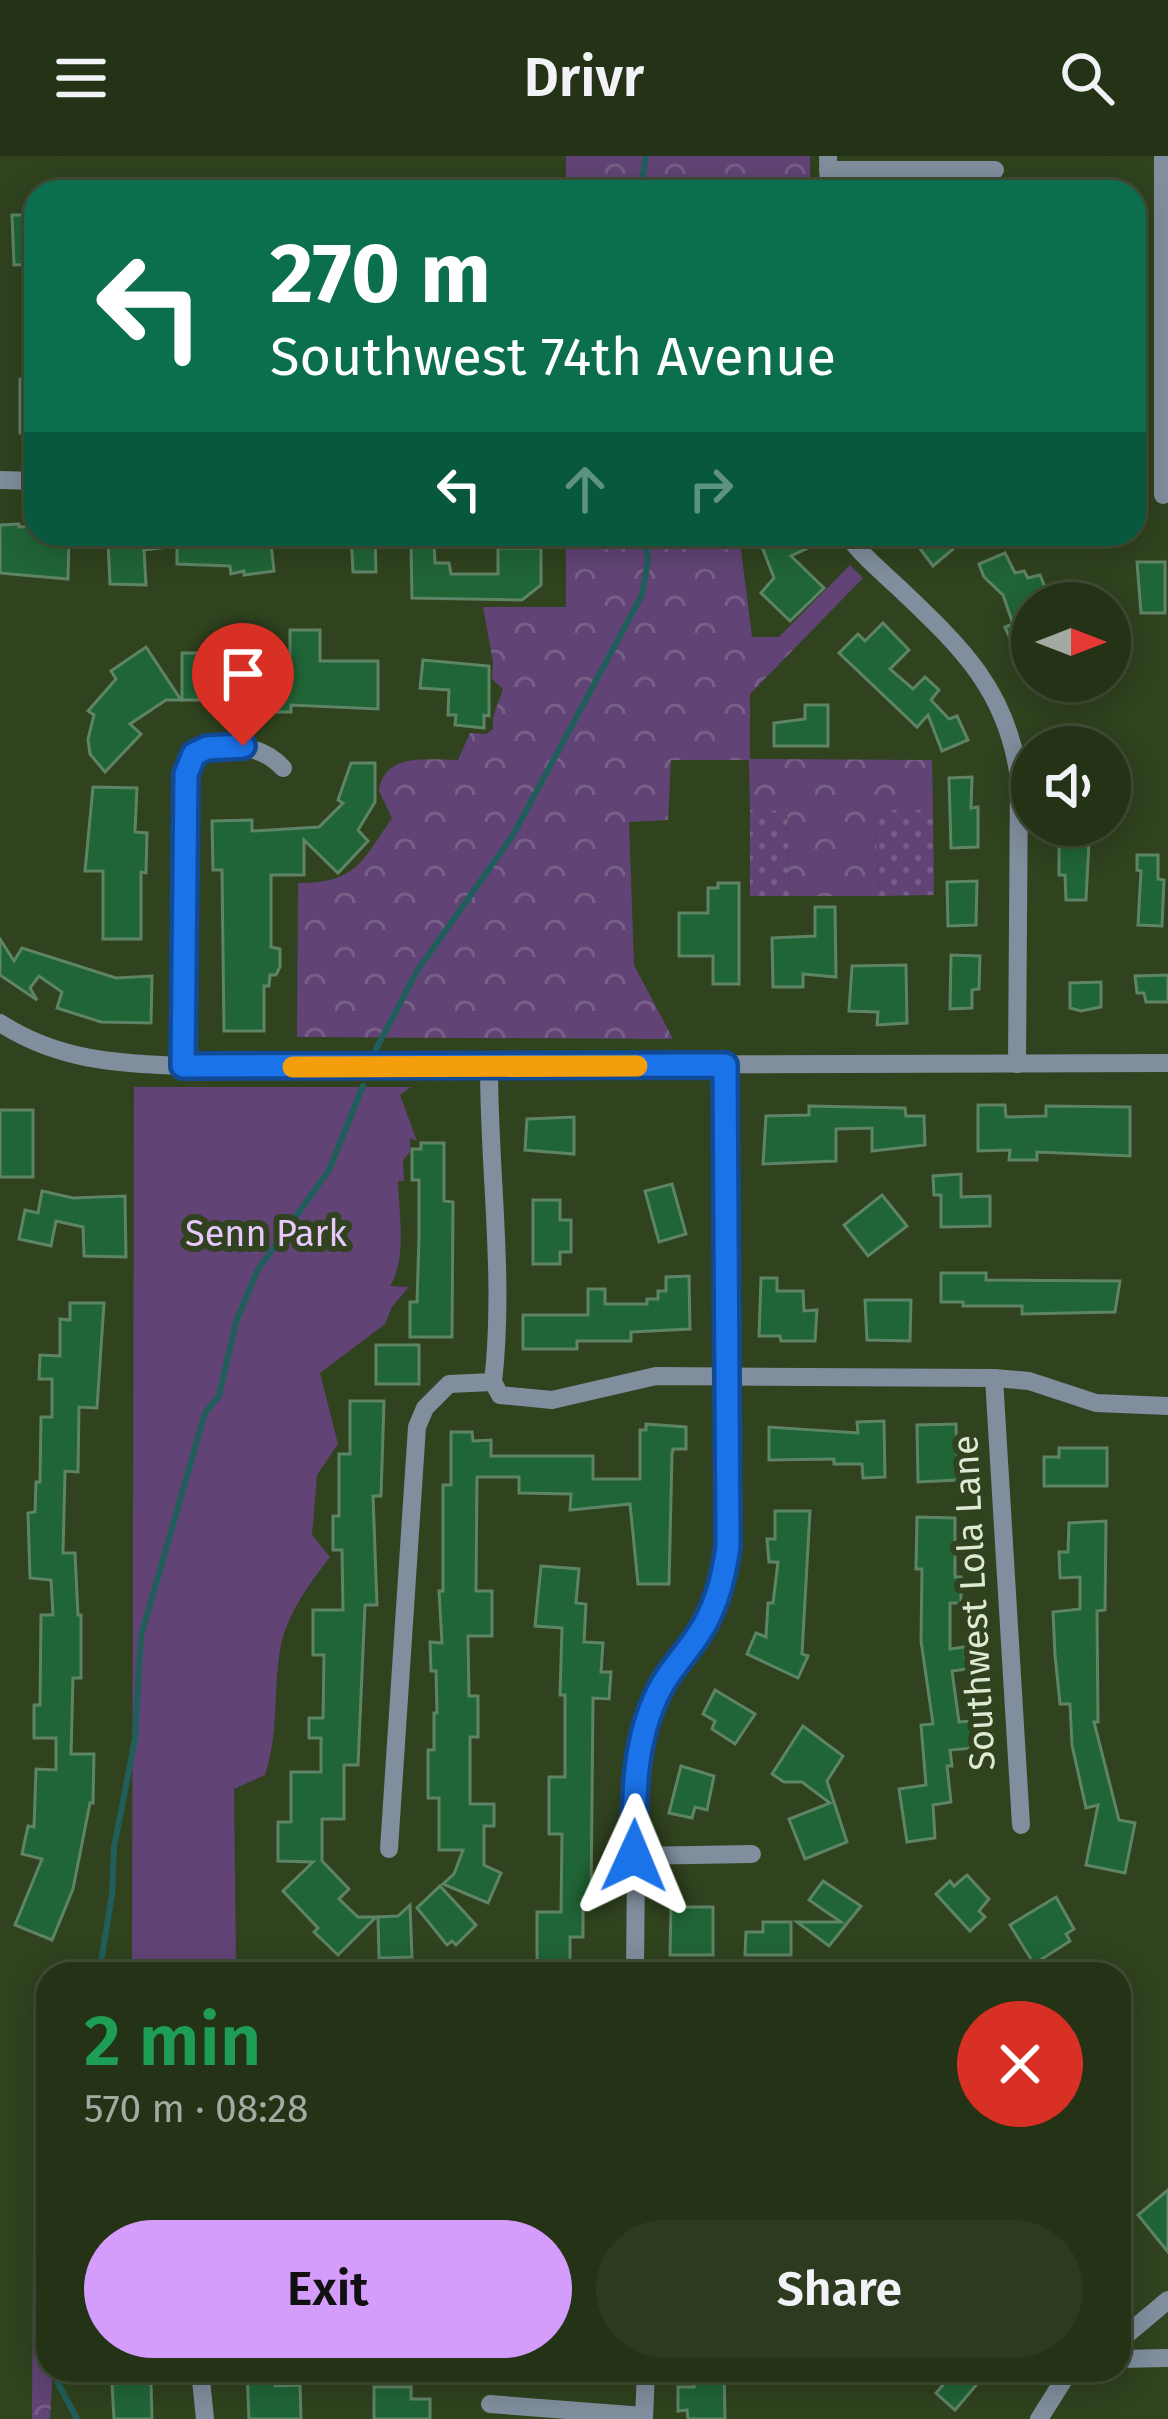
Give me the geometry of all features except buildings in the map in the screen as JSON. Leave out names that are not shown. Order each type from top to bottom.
[{"type":"street","points":[[1162,156],[1163,495]]},
{"type":"street","points":[[828,163],[995,170]]},
{"type":"street","points":[[859,546],[971,659],[994,695],[1010,737],[1018,778],[1017,1064]]},
{"type":"street","points":[[183,1066],[186,774],[194,754],[220,746],[256,749],[283,768]]},
{"type":"street","points":[[0,1022],[98,1062],[183,1066],[1168,1063]]},
{"type":"street","points":[[635,1962],[637,1754],[658,1691],[699,1635],[724,1576],[728,1546],[725,1065]]},
{"type":"street","points":[[488,1068],[488,1153],[495,1204],[493,1382],[500,1395],[552,1400],[656,1376],[994,1378],[1029,1381],[1096,1403],[1168,1406]]},
{"type":"street","name":"Southwest Lola Lane","points":[[994,1378],[1021,1825]]},
{"type":"street","points":[[388,1849],[417,1426],[425,1408],[449,1384],[493,1382]]},
{"type":"street","points":[[634,1856],[752,1854]]},
{"type":"street","points":[[1131,2331],[1168,2300]]},
{"type":"street","points":[[1131,2359],[1168,2358]]},
{"type":"street","points":[[201,2382],[205,2419]]},
{"type":"street","points":[[490,2404],[644,2417],[645,2382]]},
{"type":"street","points":[[1039,2419],[1062,2382]]},
{"type":"green space","points":[[566,156],[810,156],[810,180],[566,180]]},
{"type":"green space","points":[[566,546],[741,546],[752,637],[779,637],[850,565],[863,578],[750,694],[750,759],[932,760],[933,810],[874,810],[879,896],[790,896],[787,811],[750,810],[749,760],[671,760],[668,820],[629,822],[634,965],[673,1039],[297,1037],[298,883],[333,879],[364,858],[392,818],[379,791],[389,770],[409,761],[458,760],[470,733],[486,734],[493,729],[503,689],[492,679],[483,607],[566,607]]},
{"type":"green space","points":[[750,810],[787,810],[790,896],[750,896]]},
{"type":"green space","points":[[874,810],[933,810],[934,895],[879,896]]},
{"type":"green space","name":"Senn Park","points":[[134,1087],[411,1087],[400,1095],[417,1141],[410,1138],[410,1152],[403,1160],[404,1181],[398,1181],[400,1250],[390,1286],[409,1287],[385,1324],[320,1373],[338,1444],[317,1475],[312,1535],[330,1557],[299,1600],[283,1637],[265,1775],[234,1789],[236,1962],[132,1962]]},
{"type":"green space","points":[[36,2071],[36,2382],[52,2382],[50,2419],[32,2419]]},
{"type":"waterway","points":[[642,180],[646,156]]},
{"type":"waterway","points":[[376,1049],[417,971],[513,835],[642,595],[646,546]]},
{"type":"waterway","points":[[101,1962],[114,1847],[135,1739],[141,1636],[205,1413],[219,1396],[236,1322],[257,1271],[329,1170],[363,1086]]},
{"type":"waterway","points":[[58,2382],[77,2419]]},
{"type":"slow traffic","points":[[293,1067],[637,1066]]},
{"type":"route","points":[[243,746],[207,748],[194,754],[186,774],[183,1066],[725,1065],[728,1546],[724,1576],[710,1614],[658,1691],[642,1733],[637,1754],[634,1856]]}]
